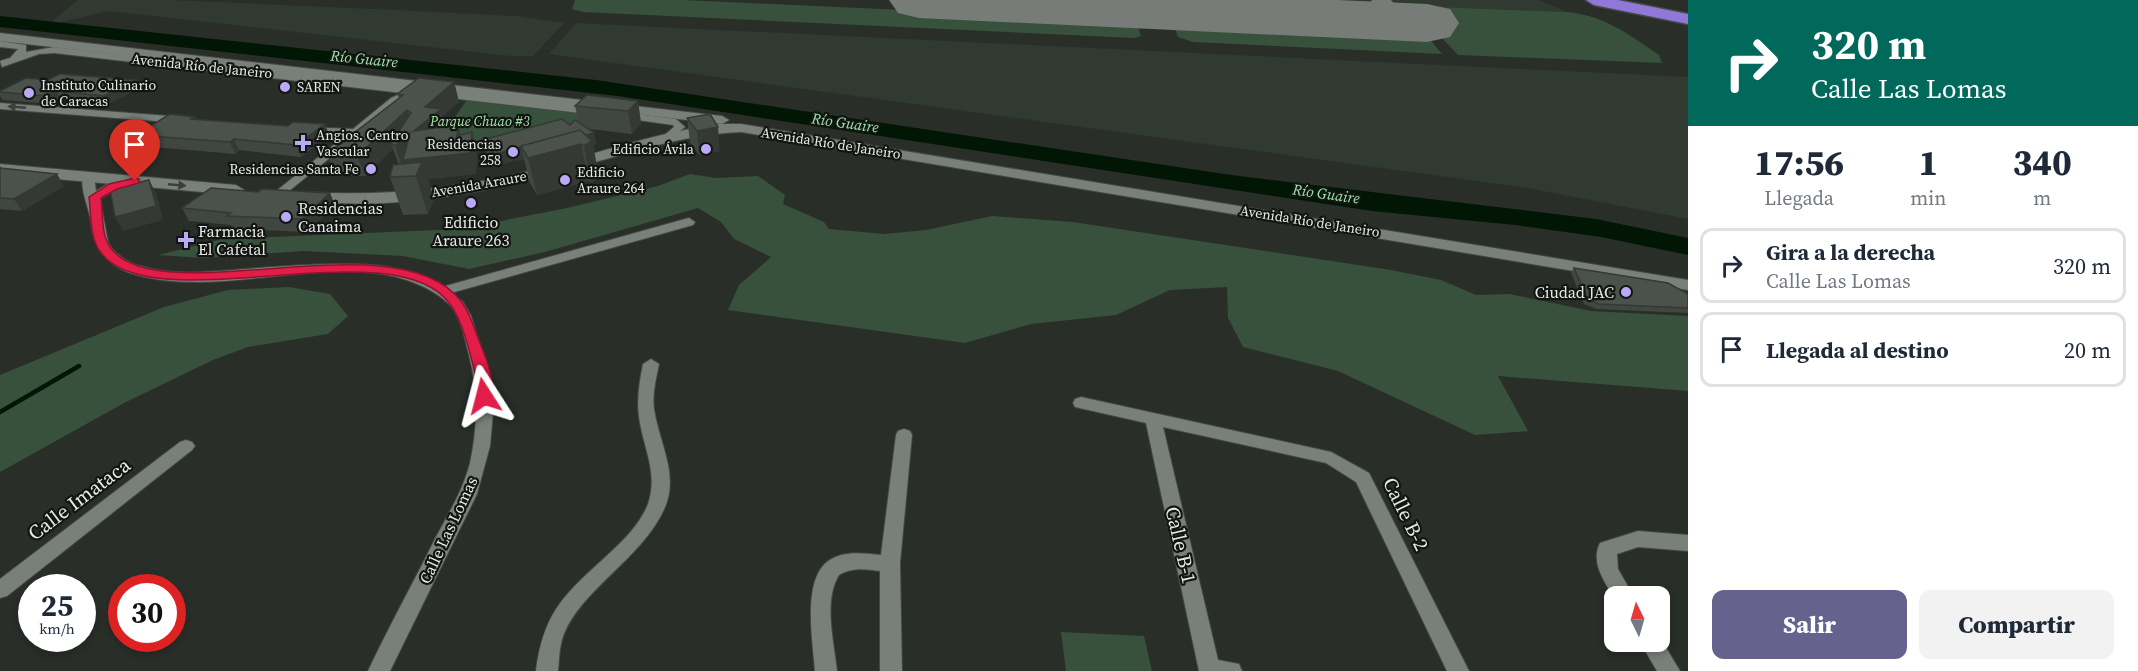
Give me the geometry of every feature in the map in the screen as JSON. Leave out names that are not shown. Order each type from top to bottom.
[{"type":"highway","points":[[1595,0],[1688,17]]},
{"type":"highway","points":[[1634,0],[1688,8]]},
{"type":"street","name":"Avenida Río de Janeiro","points":[[0,37],[733,121],[1408,227],[1688,275]]},
{"type":"street","points":[[0,44],[24,48],[1,64]]},
{"type":"street","name":"Avenida Río de Janeiro","points":[[1,64],[38,51],[54,50],[147,60],[672,121],[680,127],[668,138]]},
{"type":"street","points":[[114,51],[147,60]]},
{"type":"street","points":[[296,128],[352,132],[387,99],[391,92],[386,88]]},
{"type":"street","points":[[266,193],[395,100],[414,91]]},
{"type":"street","points":[[477,98],[545,99]]},
{"type":"street","points":[[0,106],[190,121]]},
{"type":"street","name":"Avenida Río de Janeiro","points":[[668,138],[717,129],[749,129],[1688,285]]},
{"type":"street","name":"Avenida Araure","points":[[0,170],[266,193],[365,199],[491,185],[668,138]]},
{"type":"street","name":"Calle Las Lomas","points":[[88,177],[88,184],[95,197],[100,240],[105,250],[114,259],[134,269],[160,275],[189,276],[332,268],[382,270],[420,278],[442,291],[456,303],[471,337],[484,380],[486,428],[473,482],[379,671]]},
{"type":"street","points":[[95,197],[113,186],[135,181]]},
{"type":"street","points":[[442,291],[689,222]]},
{"type":"street","points":[[547,671],[551,638],[563,614],[580,592],[639,534],[656,508],[662,486],[662,470],[646,409],[651,363]]},
{"type":"street","name":"Calle B-2","points":[[1081,403],[1331,458],[1363,478],[1458,671]]},
{"type":"street","name":"Calle B-1","points":[[1153,419],[1217,670]]},
{"type":"street","points":[[891,671],[890,563],[904,435]]},
{"type":"street","name":"Calle Imataca","points":[[0,590],[186,446]]},
{"type":"street","points":[[1617,586],[1608,570],[1606,549],[1638,539],[1688,543]]},
{"type":"street","points":[[826,671],[822,592],[826,575],[834,567],[844,562],[890,563]]},
{"type":"street","points":[[1657,652],[1669,671]]},
{"type":"shaded area","points":[[78,0],[172,0],[374,9],[516,16],[564,23],[533,56],[511,56],[109,11],[48,25]]},
{"type":"shaded area","points":[[1316,0],[1538,0],[1568,12],[1412,6]]},
{"type":"shaded area","points":[[576,23],[1688,77],[1688,219],[1527,188],[549,54]]},
{"type":"green space","points":[[575,0],[683,0],[1125,20],[1137,24],[1141,36],[1134,38],[583,12],[572,9]]},
{"type":"green space","points":[[1151,0],[1316,0],[1360,3],[1365,9]]},
{"type":"green space","points":[[1412,6],[1581,14],[1605,22],[1627,34],[1659,55],[1662,63],[1458,55]]},
{"type":"green space","points":[[1183,23],[1427,36],[1442,54],[1193,42],[1178,37],[1174,26]]},
{"type":"green space","name":"Parque Chuao #3","points":[[468,98],[599,114],[532,134],[463,145],[447,129]]},
{"type":"green space","points":[[690,174],[716,178],[758,176],[785,195],[783,204],[824,222],[829,229],[884,234],[926,230],[992,216],[1073,222],[1391,270],[1441,280],[1476,295],[1509,294],[1591,311],[1688,316],[1688,391],[1498,376],[1528,431],[1475,435],[1338,371],[1243,347],[1228,318],[1227,287],[1170,290],[1116,315],[1031,324],[965,343],[728,310],[739,285],[771,257],[734,239],[721,222],[698,208],[545,252],[469,269],[403,256],[303,251],[202,258],[158,255],[222,239],[460,229],[567,208],[658,186]]},
{"type":"green space","points":[[289,287],[330,294],[348,316],[328,334],[248,347],[213,360],[124,403],[0,472],[0,375],[164,307],[228,290]]},
{"type":"green space","points":[[1061,632],[1144,636],[1152,671],[1066,671]]},
{"type":"water","name":"Río Guaire","points":[[0,16],[596,80],[1231,175],[1596,219],[1688,238],[1688,255],[1601,237],[1515,225],[1372,211],[618,96],[0,27]]},
{"type":"building","points":[[60,74],[136,80],[104,96],[56,91],[46,96],[0,92],[26,78],[48,80]]},
{"type":"building","points":[[419,78],[454,82],[425,107],[441,109],[414,131],[458,125],[457,136],[472,132],[470,153],[403,160],[410,133],[395,146],[391,143],[411,113],[407,110],[357,156],[327,154],[403,95],[397,94]]},
{"type":"building","points":[[587,95],[638,101],[628,111],[575,106]]},
{"type":"building","points":[[170,114],[195,117],[190,119],[288,126],[293,122],[325,124],[296,145],[234,139],[230,142],[136,135]]},
{"type":"building","points":[[710,114],[718,127],[697,131],[687,118]]},
{"type":"building","points":[[562,119],[570,125],[575,120],[594,133],[586,135],[580,130],[513,149],[512,147],[511,150],[495,154],[482,140]]},
{"type":"building","points":[[580,130],[592,141],[584,146],[581,144],[528,158],[521,146]]},
{"type":"building","points":[[422,162],[416,176],[390,177],[393,165]]},
{"type":"building","points":[[0,168],[57,174],[14,199],[0,198]]},
{"type":"building","points":[[149,180],[156,206],[115,217],[110,189]]},
{"type":"building","points":[[211,188],[258,192],[262,189],[330,193],[302,219],[227,216],[231,213],[182,208]]},
{"type":"building","name":"Ciudad JAC","points":[[1574,268],[1668,283],[1688,294],[1688,308],[1599,304],[1588,299]]},
{"type":"waterway","points":[[0,412],[79,366]]},
{"type":"taxiway","points":[[1040,5],[1042,0]]},
{"type":"taxiway","points":[[1088,8],[1091,0]]},
{"type":"taxiway","points":[[1381,4],[1397,22]]},
{"type":"runway","points":[[919,0],[1427,23]]},
{"type":"place","name":"SAREN","points":[[285,87]]},
{"type":"place","name":"Instituto Culinario de Caracas","points":[[29,93]]},
{"type":"place","name":"Angios. Centro Vascular","points":[[303,143]]},
{"type":"place","name":"Edificio Ávila","points":[[706,149]]},
{"type":"place","name":"Residencias 258","points":[[513,152]]},
{"type":"place","name":"Residencias Santa Fe","points":[[371,169]]},
{"type":"place","name":"Edificio Araure 264","points":[[565,180]]},
{"type":"place","name":"Edificio Araure 263","points":[[471,203]]},
{"type":"place","name":"Residencias Canaima","points":[[286,217]]},
{"type":"place","name":"Farmacia El Cafetal","points":[[186,240]]},
{"type":"place","name":"Ciudad JAC","points":[[1626,292]]},
{"type":"route","points":[[135,181],[113,186],[95,197],[100,240],[105,250],[114,259],[127,267],[160,275],[189,276],[356,268],[403,273],[420,278],[434,284],[456,303],[471,337],[484,380],[484,396]]}]
